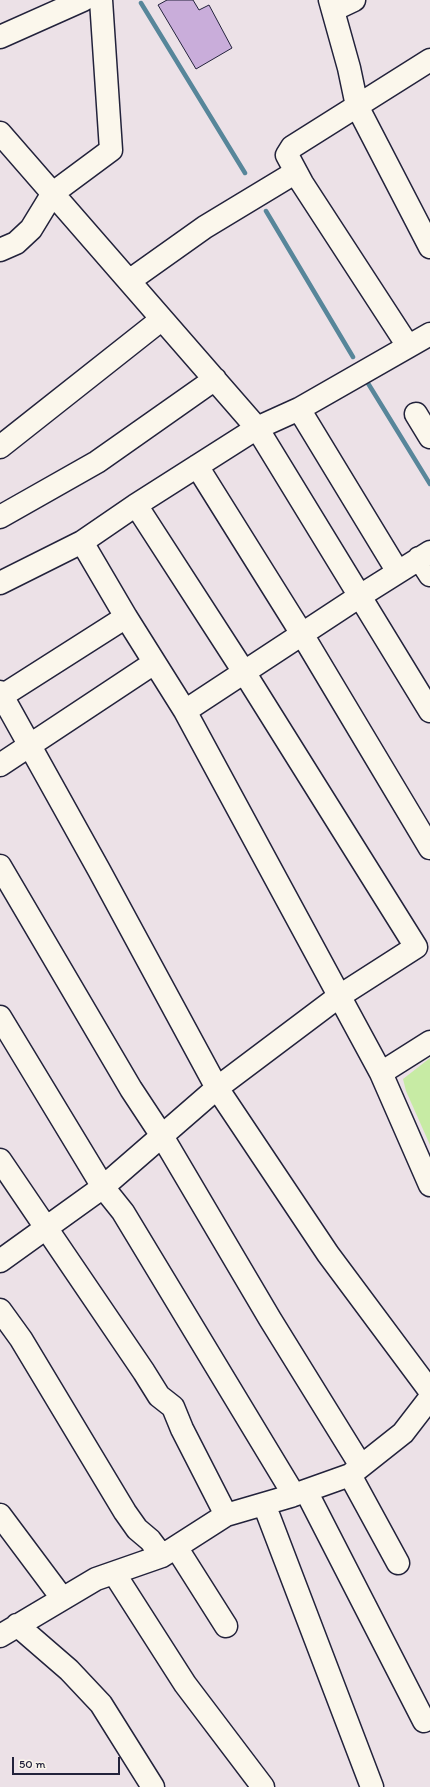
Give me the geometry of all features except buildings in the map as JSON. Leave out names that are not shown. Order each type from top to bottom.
[{"type":"street","points":[[0,37],[83,0]]},
{"type":"street","points":[[0,250],[16,243],[31,229],[53,193],[111,150],[101,0]]},
{"type":"street","points":[[354,0],[332,5],[349,68],[357,106],[424,225],[430,248]]},
{"type":"street","points":[[408,346],[286,155],[292,147],[430,60]]},
{"type":"street","points":[[0,133],[258,428],[430,710]]},
{"type":"street","points":[[129,281],[205,227],[296,172]]},
{"type":"street","points":[[0,446],[162,319]]},
{"type":"street","points":[[0,583],[82,542],[136,505],[258,428],[299,408],[430,334]]},
{"type":"street","points":[[0,517],[97,462],[215,379]]},
{"type":"street","points":[[299,408],[398,572]]},
{"type":"street","points":[[416,414],[430,437]]},
{"type":"street","points":[[197,466],[302,634],[430,848]]},
{"type":"street","points":[[0,1261],[103,1187],[217,1088],[338,997],[416,947],[244,672],[136,505]]},
{"type":"street","points":[[82,542],[126,617],[185,712],[338,997],[381,1073],[430,1185]]},
{"type":"street","points":[[185,712],[398,572],[426,562]]},
{"type":"street","points":[[126,617],[1,694],[100,870],[217,1088],[328,1254],[430,1391]]},
{"type":"street","points":[[0,765],[154,663]]},
{"type":"street","points":[[0,866],[131,1089],[162,1136],[270,1319],[356,1471],[398,1563]]},
{"type":"street","points":[[0,1017],[103,1187],[127,1219],[291,1490],[298,1493],[424,1721]]},
{"type":"street","points":[[381,1073],[430,1042]]},
{"type":"street","points":[[0,1160],[47,1227],[159,1396],[173,1407],[226,1515]]},
{"type":"street","points":[[0,1310],[21,1339],[125,1512],[137,1529],[150,1540],[169,1552],[226,1626]]},
{"type":"street","points":[[153,1787],[101,1704],[69,1670],[8,1630],[96,1579],[169,1552],[226,1515],[298,1493],[356,1471],[403,1433],[430,1398]]},
{"type":"street","points":[[264,1504],[372,1787]]},
{"type":"street","points":[[0,1515],[62,1598]]},
{"type":"street","points":[[114,1573],[185,1684],[263,1787]]},
{"type":"green space","points":[[430,1058],[430,1145],[406,1091],[403,1079]]},
{"type":"waterway","points":[[141,3],[245,173]]},
{"type":"waterway","points":[[266,211],[353,357]]},
{"type":"waterway","points":[[366,380],[430,484]]}]
